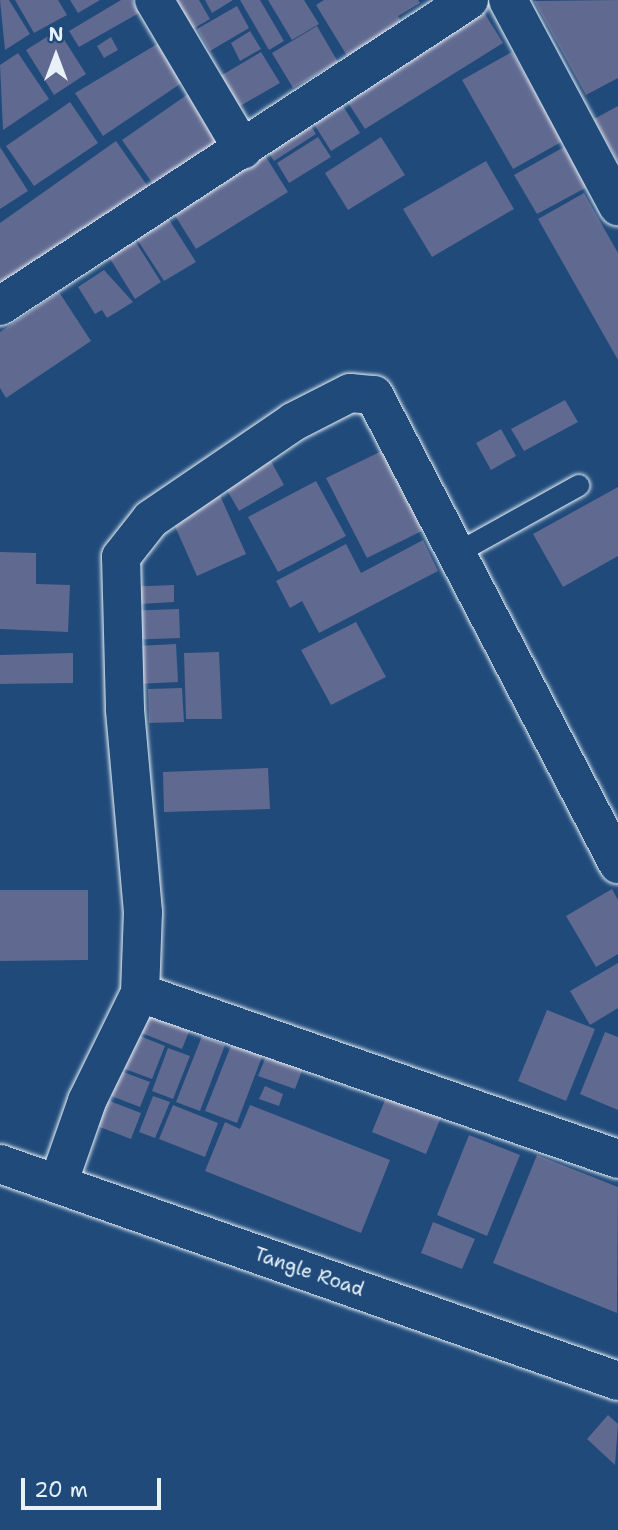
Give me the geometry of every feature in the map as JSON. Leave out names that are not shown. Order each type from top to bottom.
[{"type":"street","points":[[154,0],[243,150]]},
{"type":"street","points":[[0,306],[243,150],[469,0]]},
{"type":"street","points":[[508,0],[618,206]]},
{"type":"street","points":[[58,1184],[87,1101],[139,993],[143,912],[124,709],[121,557],[151,519],[293,422],[362,391],[381,405],[618,864]]},
{"type":"street","points":[[139,993],[618,1159]]},
{"type":"street","name":"Tangle Road","points":[[0,1164],[618,1381]]},
{"type":"lane","points":[[456,553],[578,485]]},
{"type":"building","points":[[0,0],[9,0],[30,34],[5,50]]},
{"type":"building","points":[[15,0],[58,0],[67,15],[34,33]]},
{"type":"building","points":[[70,0],[100,0],[78,13]]},
{"type":"building","points":[[121,0],[132,0],[139,13],[79,47],[69,31]]},
{"type":"building","points":[[167,0],[199,0],[210,19],[186,33]]},
{"type":"building","points":[[205,0],[233,0],[212,13]]},
{"type":"building","points":[[240,0],[260,0],[284,41],[269,50]]},
{"type":"building","points":[[268,0],[304,0],[319,24],[292,40]]},
{"type":"building","points":[[324,0],[418,0],[420,3],[398,16],[404,26],[349,59],[316,5]]},
{"type":"building","points":[[618,0],[618,78],[586,95],[534,1]]},
{"type":"building","points":[[237,6],[249,28],[210,51],[197,29]]},
{"type":"building","points":[[480,6],[503,43],[365,129],[341,92]]},
{"type":"building","points":[[317,26],[338,62],[293,88],[272,53]]},
{"type":"building","points":[[58,30],[86,74],[54,95],[26,50]]},
{"type":"building","points":[[250,31],[261,49],[240,61],[231,43]]},
{"type":"building","points":[[111,37],[118,50],[104,58],[97,46]]},
{"type":"building","points":[[169,37],[192,76],[103,136],[75,93]]},
{"type":"building","points":[[261,52],[280,83],[235,109],[217,78]]},
{"type":"building","points":[[512,52],[563,141],[513,169],[462,80]]},
{"type":"building","points":[[18,53],[49,99],[3,130],[0,65]]},
{"type":"building","points":[[191,92],[227,144],[158,191],[122,140]]},
{"type":"building","points":[[336,95],[360,133],[331,151],[307,113]]},
{"type":"building","points":[[70,102],[98,143],[34,186],[6,146]]},
{"type":"building","points":[[618,106],[618,162],[594,119]]},
{"type":"building","points":[[305,117],[316,134],[274,161],[263,144]]},
{"type":"building","points":[[318,137],[331,157],[289,183],[277,163]]},
{"type":"building","points":[[381,137],[405,175],[348,210],[325,173]]},
{"type":"building","points":[[116,141],[149,188],[0,294],[0,223]]},
{"type":"building","points":[[0,147],[28,191],[0,209]]},
{"type":"building","points":[[564,147],[587,187],[537,214],[514,175]]},
{"type":"building","points":[[261,149],[288,192],[196,249],[169,206]]},
{"type":"building","points":[[486,161],[514,209],[432,257],[403,209]]},
{"type":"building","points":[[584,193],[618,253],[618,360],[538,219]]},
{"type":"building","points":[[161,207],[196,262],[164,281],[129,227]]},
{"type":"building","points":[[127,228],[161,282],[135,299],[101,244]]},
{"type":"building","points":[[104,270],[133,302],[107,318],[102,310],[95,314],[78,287]]},
{"type":"building","points":[[59,292],[91,341],[6,398],[0,388],[0,332]]},
{"type":"building","points":[[565,400],[578,422],[524,451],[511,429]]},
{"type":"building","points":[[501,429],[516,456],[491,470],[476,443]]},
{"type":"building","points":[[386,449],[426,529],[367,558],[326,478]]},
{"type":"building","points":[[265,450],[284,485],[239,511],[219,476]]},
{"type":"building","points":[[316,481],[346,536],[278,572],[248,517]]},
{"type":"building","points":[[618,487],[618,556],[563,587],[533,534]]},
{"type":"building","points":[[219,493],[246,554],[197,576],[170,515]]},
{"type":"building","points":[[423,540],[438,571],[319,633],[302,601],[290,608],[276,581],[346,544],[361,573]]},
{"type":"building","points":[[0,552],[36,553],[36,584],[70,585],[68,632],[0,629]]},
{"type":"building","points":[[174,585],[174,602],[124,605],[123,587]]},
{"type":"building","points":[[179,609],[180,638],[125,640],[123,611]]},
{"type":"building","points":[[356,622],[386,677],[331,705],[301,650]]},
{"type":"building","points":[[176,644],[178,682],[137,684],[137,646]]},
{"type":"building","points":[[219,652],[222,719],[186,719],[184,653]]},
{"type":"building","points":[[73,653],[73,683],[0,684],[0,655]]},
{"type":"building","points":[[182,688],[184,722],[149,723],[148,689]]},
{"type":"building","points":[[268,768],[270,809],[164,812],[163,772]]},
{"type":"building","points":[[612,889],[618,900],[618,954],[596,967],[566,916]]},
{"type":"building","points":[[0,890],[88,890],[88,960],[0,961]]},
{"type":"building","points":[[618,963],[618,1008],[590,1025],[570,991]]},
{"type":"building","points":[[139,1003],[192,1024],[182,1049],[129,1028]]},
{"type":"building","points":[[547,1010],[595,1029],[566,1101],[518,1081]]},
{"type":"building","points":[[130,1032],[165,1046],[152,1079],[117,1066]]},
{"type":"building","points":[[605,1032],[618,1037],[618,1110],[580,1094]]},
{"type":"building","points":[[202,1036],[225,1045],[200,1111],[176,1102]]},
{"type":"building","points":[[232,1043],[263,1054],[237,1123],[205,1111]]},
{"type":"building","points":[[168,1048],[190,1056],[173,1099],[152,1091]]},
{"type":"building","points":[[267,1054],[303,1068],[295,1089],[258,1076]]},
{"type":"building","points":[[115,1069],[150,1082],[140,1107],[106,1094]]},
{"type":"building","points":[[265,1086],[283,1094],[279,1106],[259,1099]]},
{"type":"building","points":[[387,1095],[441,1117],[426,1154],[372,1132]]},
{"type":"building","points":[[153,1096],[170,1102],[155,1138],[139,1132]]},
{"type":"building","points":[[102,1098],[141,1113],[131,1139],[92,1124]]},
{"type":"building","points":[[173,1105],[218,1123],[205,1157],[159,1139]]},
{"type":"building","points":[[250,1105],[390,1160],[361,1233],[205,1171],[225,1122],[240,1129]]},
{"type":"building","points":[[469,1135],[520,1155],[487,1236],[437,1215]]},
{"type":"building","points":[[537,1155],[618,1187],[617,1313],[493,1263]]},
{"type":"building","points":[[433,1222],[475,1239],[462,1269],[421,1253]]},
{"type":"building","points":[[608,1415],[618,1424],[615,1465],[587,1439]]}]
